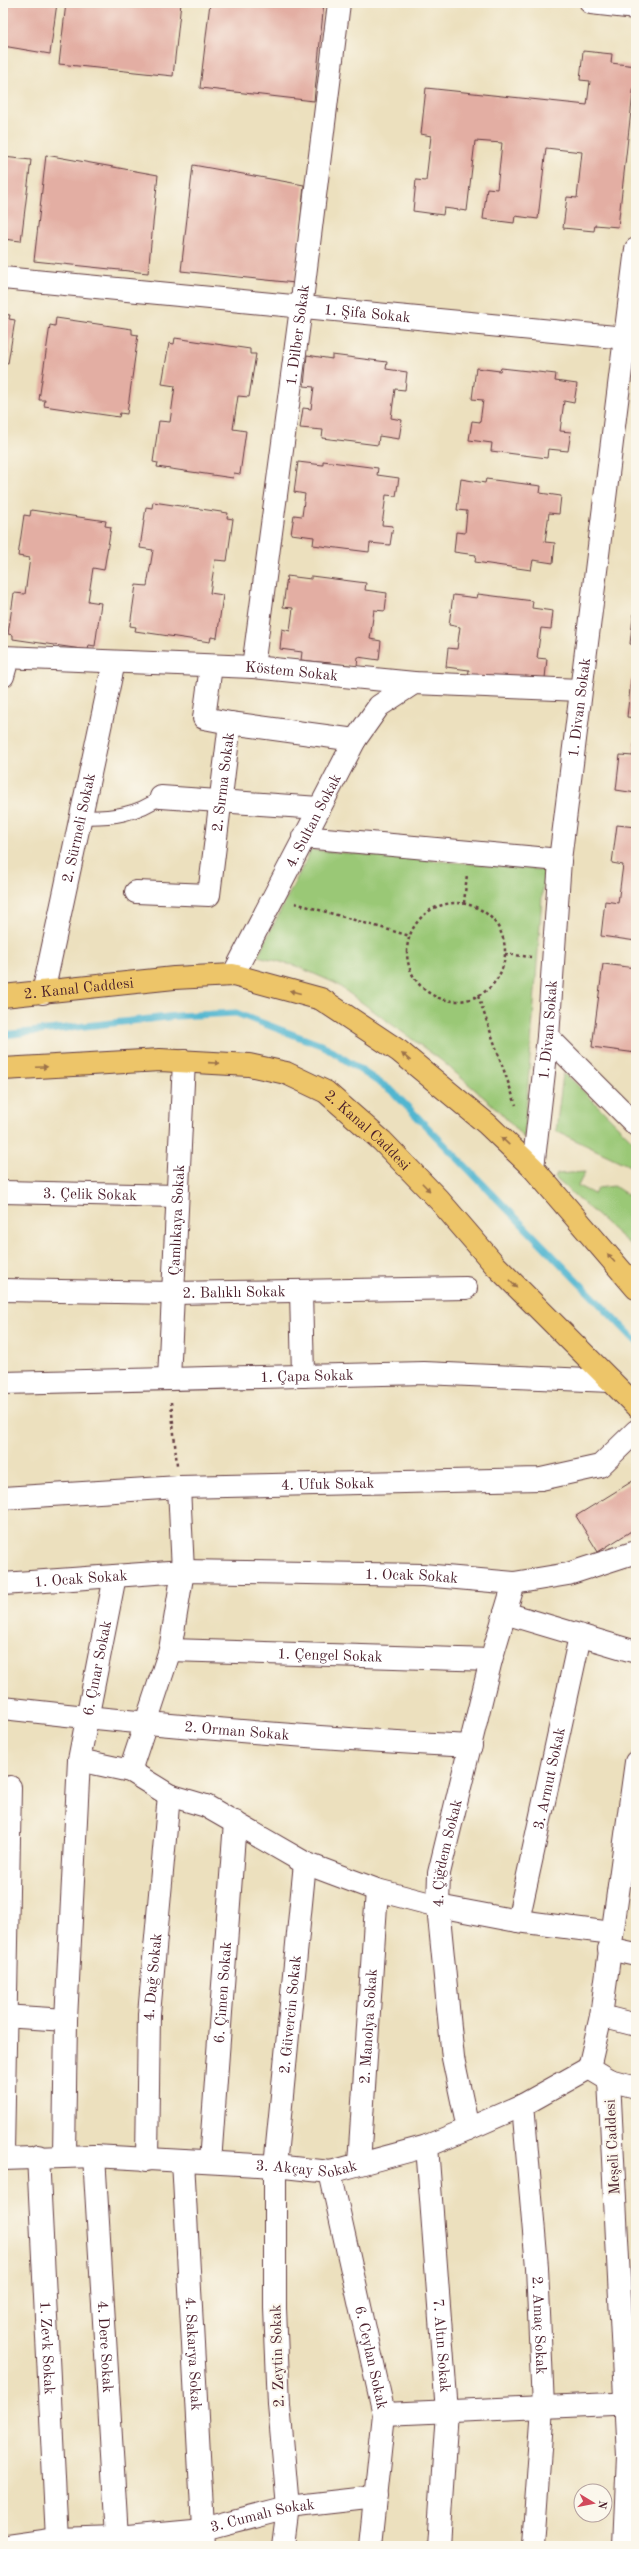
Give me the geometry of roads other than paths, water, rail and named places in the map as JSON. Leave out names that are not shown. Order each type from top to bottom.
[{"type":"main road","name":"2. Kanal Caddesi","points":[[3,996],[43,993],[174,978],[233,975],[321,999],[399,1051],[487,1124],[533,1168],[636,1288]]},
{"type":"main road","name":"2. Kanal Caddesi","points":[[3,1069],[184,1061],[249,1066],[286,1072],[326,1092],[382,1141],[439,1200],[495,1265],[636,1406]]},
{"type":"street","name":"1. Dilber Sokak","points":[[253,667],[302,308],[339,3]]},
{"type":"street","points":[[591,3],[636,8]]},
{"type":"street","name":"1. Divan Sokak","points":[[533,1168],[548,1037],[560,860],[580,690],[630,338],[636,249]]},
{"type":"street","name":"1. Şifa Sokak","points":[[3,278],[302,308],[630,338]]},
{"type":"street","name":"Köstem Sokak","points":[[5,664],[114,662],[253,667],[414,683],[580,690]]},
{"type":"street","name":"2. Sürmeli Sokak","points":[[43,993],[114,662]]},
{"type":"street","points":[[211,666],[204,718],[230,723]]},
{"type":"street","name":"4. Sultan Sokak","points":[[233,975],[303,837],[355,740],[379,706],[414,683]]},
{"type":"street","name":"2. Sırma Sokak","points":[[136,892],[209,895],[230,723],[355,740]]},
{"type":"street","points":[[161,797],[319,808]]},
{"type":"street","points":[[303,837],[560,860]]},
{"type":"street","points":[[548,1037],[636,1125]]},
{"type":"street","name":"Çamlıkaya Sokak","points":[[169,1379],[184,1061]]},
{"type":"street","name":"3. Çelik Sokak","points":[[3,1192],[177,1196]]},
{"type":"street","name":"2. Balıklı Sokak","points":[[3,1290],[173,1294],[466,1288]]},
{"type":"street","points":[[301,1291],[303,1376]]},
{"type":"street","name":"1. Çapa Sokak","points":[[3,1384],[424,1373],[611,1381]]},
{"type":"street","name":"4. Ufuk Sokak","points":[[3,1498],[179,1486],[541,1479],[600,1466],[636,1431]]},
{"type":"street","points":[[130,1771],[170,1650],[183,1571],[179,1486]]},
{"type":"street","name":"1. Ocak Sokak","points":[[3,1584],[183,1571],[423,1575],[514,1583],[568,1574],[636,1552]]},
{"type":"street","name":"6. Çınar Sokak","points":[[64,2155],[66,2020],[79,1760],[115,1576]]},
{"type":"street","name":"4. Çiğdem Sokak","points":[[468,2129],[453,2058],[438,1906],[439,1873],[491,1660],[514,1583]]},
{"type":"street","points":[[504,1613],[636,1652]]},
{"type":"street","name":"3. Armut Sokak","points":[[518,1921],[580,1636]]},
{"type":"street","name":"1. Çengel Sokak","points":[[170,1650],[491,1660]]},
{"type":"street","name":"2. Orman Sokak","points":[[3,1708],[146,1725],[260,1734],[471,1746]]},
{"type":"street","points":[[79,1760],[130,1771],[169,1795],[206,1806],[305,1863],[377,1890],[438,1906],[518,1921],[610,1941],[636,1955]]},
{"type":"street","points":[[589,2068],[601,2016],[610,1941],[628,1868],[635,1769]]},
{"type":"street","points":[[3,2150],[10,1787]]},
{"type":"street","name":"4. Dağ Sokak","points":[[147,2160],[149,2014],[169,1795]]},
{"type":"street","name":"6. Çimen Sokak","points":[[210,2162],[235,1822]]},
{"type":"street","name":"2. Güvercin Sokak","points":[[275,2166],[305,1863]]},
{"type":"street","name":"2. Manolya Sokak","points":[[359,2163],[377,1890]]},
{"type":"street","points":[[5,2016],[66,2020]]},
{"type":"street","points":[[601,2016],[636,2025]]},
{"type":"street","name":"3. Akçay Sokak","points":[[3,2158],[64,2155],[94,2156],[275,2166],[330,2172],[427,2146],[523,2105],[589,2068]]},
{"type":"street","name":"Meşeli Caddesi","points":[[589,2068],[609,2080],[631,2403],[632,2458],[629,2532]]},
{"type":"street","points":[[609,2080],[636,2087]]},
{"type":"street","name":"2. Amaç Sokak","points":[[523,2105],[537,2267],[543,2407],[533,2546]]},
{"type":"street","name":"7. Altın Sokak","points":[[427,2146],[447,2412],[438,2546]]},
{"type":"street","name":"1. Zevk Sokak","points":[[38,2156],[57,2539]]},
{"type":"street","name":"4. Dere Sokak","points":[[94,2156],[118,2537]]},
{"type":"street","name":"4. Sakarya Sokak","points":[[183,2162],[204,2538]]},
{"type":"street","name":"2. Zeytin Sokak","points":[[275,2166],[275,2308],[279,2405],[288,2507],[283,2546]]},
{"type":"street","name":"6. Ceylan Sokak","points":[[330,2172],[384,2414],[370,2546]]},
{"type":"street","points":[[384,2414],[631,2403]]},
{"type":"street","name":"3. Cumalı Sokak","points":[[7,2546],[57,2539],[118,2537],[204,2538],[288,2507],[376,2497]]},
{"type":"lane","points":[[81,817],[123,815],[150,805],[161,797]]},
{"type":"waterway","points":[[3,1035],[177,1016],[236,1013],[326,1047],[392,1091],[636,1341]]}]
